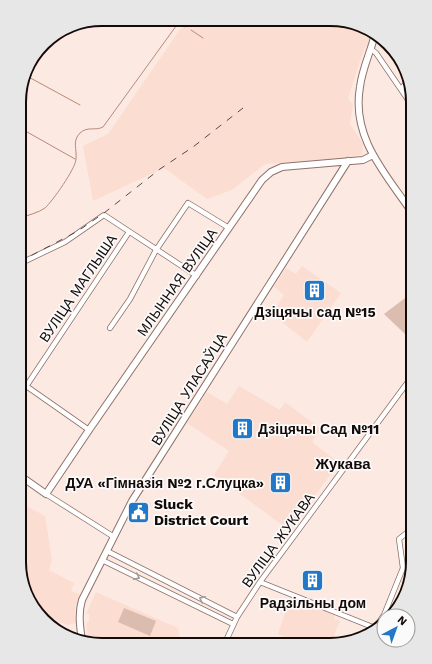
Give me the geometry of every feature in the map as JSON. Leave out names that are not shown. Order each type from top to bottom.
[{"type":"main road","points":[[373,40],[360,85],[358,104],[361,126],[366,142],[373,155],[406,204]]},
{"type":"main road","name":"МЛЫННАЯ ВУЛІЦА","points":[[46,494],[88,430],[197,276],[228,228],[257,187],[271,172],[282,167],[293,165],[363,160],[373,155]]},
{"type":"main road","name":"ВУЛІЦА УЛАСАЎЦА","points":[[81,635],[80,609],[82,600],[132,501],[348,161]]},
{"type":"main road","points":[[26,480],[46,494]]},
{"type":"street","points":[[371,49],[376,53],[405,96]]},
{"type":"street","points":[[401,89],[404,85]]},
{"type":"street","points":[[110,328],[133,293],[156,250],[188,203],[228,228]]},
{"type":"street","points":[[26,261],[65,242],[104,215],[197,276]]},
{"type":"street","name":"ВУЛІЦА МАГЛЫША","points":[[26,386],[129,232]]},
{"type":"street","name":"ВУЛІЦА ЖУКАВА","points":[[227,638],[237,617],[260,582],[406,384]]},
{"type":"street","points":[[26,386],[88,430]]},
{"type":"street","points":[[46,494],[114,537]]},
{"type":"street","points":[[383,616],[403,568],[399,539],[406,534]]},
{"type":"street","points":[[107,551],[237,617]]},
{"type":"street","points":[[102,560],[233,624]]},
{"type":"street","points":[[260,582],[370,626]]},
{"type":"shaded area","points":[[182,26],[330,26],[350,29],[370,38],[363,52],[348,98],[353,105],[350,124],[363,144],[362,154],[347,158],[265,164],[232,190],[207,199],[164,168],[93,201],[83,146],[108,134]]},
{"type":"shaded area","points":[[302,266],[341,293],[307,342],[272,314],[284,295],[274,287],[286,268],[296,274]]},
{"type":"shaded area","points":[[406,297],[405,334],[384,314]]},
{"type":"shaded area","points":[[239,386],[280,410],[285,402],[321,429],[312,442],[339,463],[289,530],[214,475],[229,451],[187,423],[207,392],[227,404]]},
{"type":"shaded area","points":[[26,506],[45,516],[52,560],[49,570],[74,583],[71,591],[81,595],[75,607],[76,623],[67,625],[48,616],[36,600],[27,577]]},
{"type":"shaded area","points":[[96,592],[178,628],[180,638],[102,638],[88,636],[86,623],[89,622],[89,614],[86,614]]},
{"type":"shaded area","points":[[290,598],[335,615],[334,619],[340,621],[333,638],[287,638],[278,634]]},
{"type":"shaded area","points":[[124,608],[156,621],[150,636],[118,622]]},
{"type":"waterway","points":[[26,216],[42,210],[53,199],[68,177],[75,163],[75,142],[80,133],[89,129],[103,127],[176,26]]},
{"type":"waterway","points":[[191,30],[203,38]]},
{"type":"waterway","points":[[30,78],[80,105]]},
{"type":"waterway","points":[[26,131],[75,159]]},
{"type":"railway","points":[[26,258],[78,231],[104,213],[160,169],[193,147],[243,108]]},
{"type":"place","name":"Дзіцячы сад №15","points":[[315,290]]},
{"type":"place","name":"Дзіцячы Сад №11","points":[[243,429]]},
{"type":"place","name":"ДУА «Гімназія №2 г.Слуцка»","points":[[280,483]]},
{"type":"place","name":"Sluck District Court","points":[[138,512]]},
{"type":"place","name":"Радзільны дом","points":[[313,581]]},
{"type":"district","name":"Жукава","points":[[343,464]]}]
